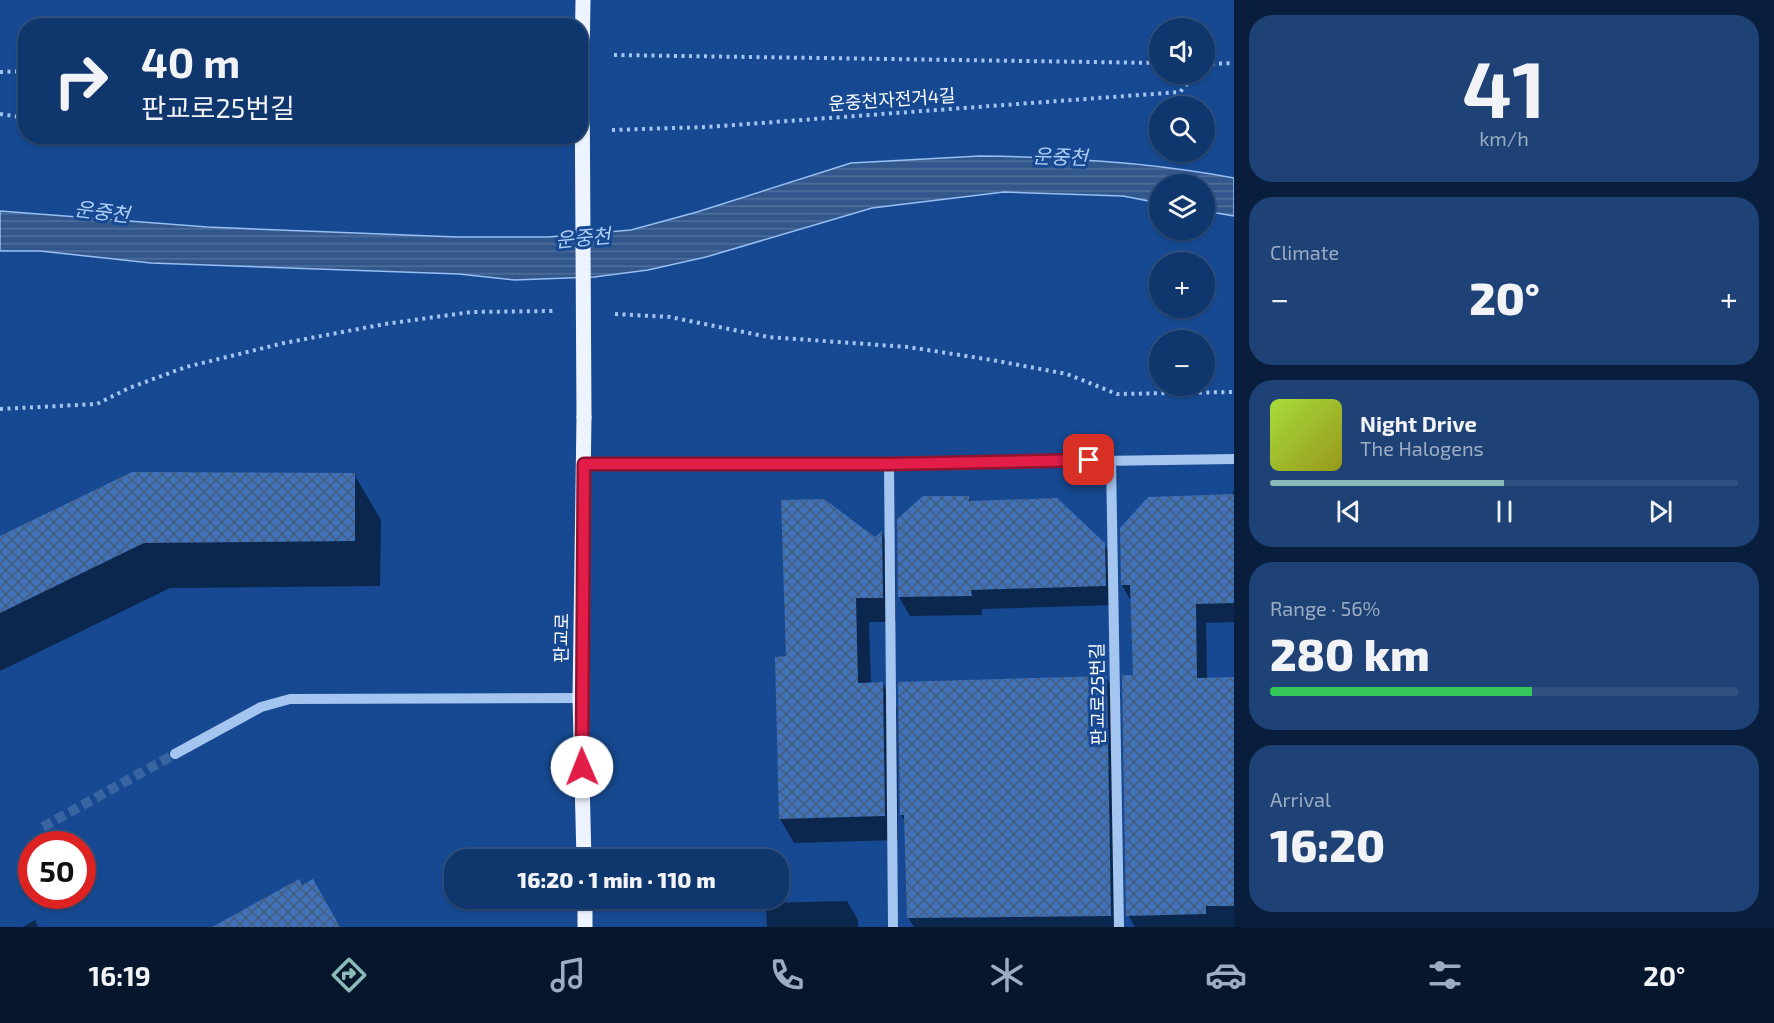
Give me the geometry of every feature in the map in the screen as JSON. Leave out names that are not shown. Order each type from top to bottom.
[{"type":"main road","points":[[583,0],[583,18]]},
{"type":"main road","name":"판교로","points":[[583,144],[584,464],[580,698],[584,849]]},
{"type":"main road","points":[[585,909],[585,927]]},
{"type":"lane","points":[[584,464],[889,464],[1234,459]]},
{"type":"lane","name":"판교로25번길","points":[[1111,460],[1119,927]]},
{"type":"lane","points":[[889,464],[893,927]]},
{"type":"lane","points":[[175,754],[261,707],[290,699],[580,698]]},
{"type":"path","name":"운중천자전거4길","points":[[588,60],[1149,63]]},
{"type":"path","points":[[1215,64],[1234,63]]},
{"type":"path","points":[[0,72],[18,71]]},
{"type":"path","name":"운중천자전거4길","points":[[603,131],[707,127],[1180,92],[1187,84]]},
{"type":"path","points":[[0,114],[18,117]]},
{"type":"water","name":"운중천","points":[[980,156],[1108,161],[1208,174],[1149,174],[1149,201],[1123,196],[1004,192],[872,208],[706,257],[648,270],[594,277],[514,280],[459,274],[151,263],[40,251],[0,251],[0,211],[207,227],[457,237],[548,237],[631,230],[697,212],[851,163]]},
{"type":"water","points":[[1215,175],[1234,178],[1234,216],[1215,213]]},
{"type":"building","points":[[132,472],[355,473],[355,541],[144,543],[0,613],[0,536]]},
{"type":"building","points":[[1234,494],[1234,603],[1196,604],[1197,678],[1234,677],[1234,906],[1206,906],[1206,914],[1126,916],[1122,675],[1133,675],[1130,585],[1121,585],[1120,528],[1148,497]]},
{"type":"building","points":[[923,496],[969,496],[969,501],[1057,498],[1105,543],[1106,586],[971,590],[972,596],[898,597],[897,519]]},
{"type":"building","points":[[824,499],[875,537],[882,531],[883,598],[856,598],[858,683],[883,682],[885,816],[779,819],[775,657],[786,656],[781,500]]},
{"type":"building","points":[[1107,676],[1111,916],[907,918],[904,815],[900,815],[898,682]]},
{"type":"building","points":[[299,879],[302,885],[313,879],[340,927],[212,927]]},
{"type":"tunnel","points":[[43,827],[175,754]]},
{"type":"route","points":[[582,767],[580,698],[584,464],[889,464],[1089,460]]}]
